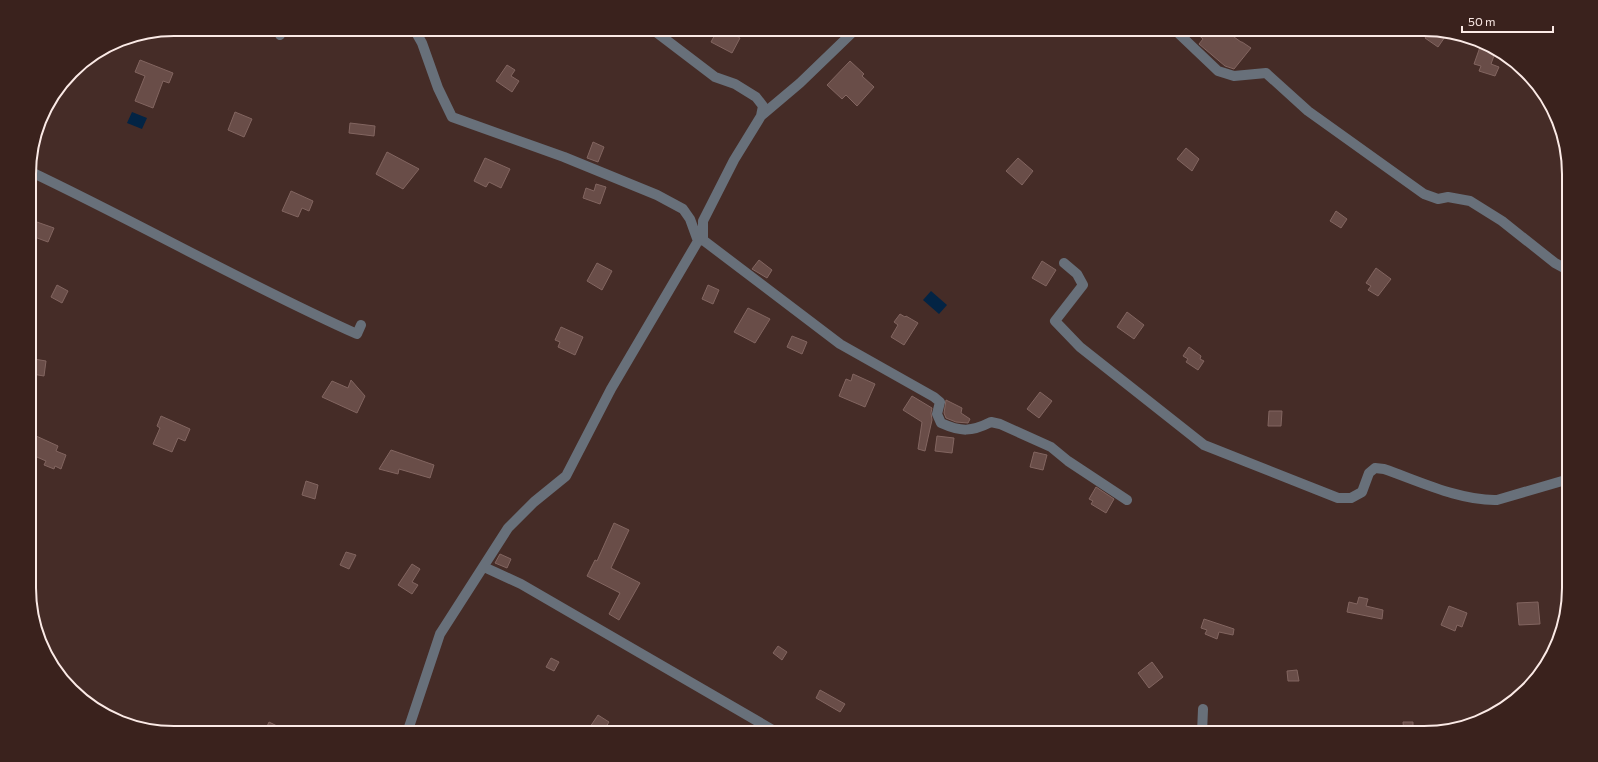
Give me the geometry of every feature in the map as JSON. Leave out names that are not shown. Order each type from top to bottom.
[{"type":"street","points":[[418,36],[422,43],[438,88],[452,116],[564,157],[657,195],[683,209],[701,240],[840,344],[934,397],[940,402],[937,414],[941,423],[960,431],[978,428],[991,422],[1000,424],[1051,447],[1068,461],[1127,500]]},
{"type":"street","points":[[661,36],[715,77],[735,84],[756,97],[763,106],[761,116]]},
{"type":"street","points":[[408,726],[440,634],[508,528],[534,502],[566,476],[612,389],[701,240],[703,221],[734,160],[761,116],[800,83],[849,36]]},
{"type":"street","points":[[1181,36],[1218,71],[1234,76],[1266,73],[1308,111],[1424,194],[1438,199],[1448,197],[1470,201],[1502,221],[1555,263],[1562,267]]},
{"type":"street","points":[[36,175],[322,319],[357,334],[361,325]]},
{"type":"street","points":[[1064,263],[1077,274],[1082,285],[1055,321],[1080,347],[1204,445],[1338,498],[1351,498],[1362,492],[1369,473],[1375,468],[1384,469],[1461,495],[1486,500],[1497,500],[1562,481]]},
{"type":"street","points":[[484,567],[520,584],[766,726]]},
{"type":"street","points":[[1202,709],[1202,726]]},
{"type":"water","points":[[132,112],[147,118],[142,129],[127,123]]},
{"type":"water","points":[[931,291],[947,305],[939,314],[923,300]]},
{"type":"building","points":[[714,36],[736,36],[740,38],[732,53],[711,42]]},
{"type":"building","points":[[1200,36],[1233,36],[1251,48],[1234,69],[1225,66],[1199,44],[1203,39]]},
{"type":"building","points":[[1426,36],[1445,38],[1438,47],[1425,38]]},
{"type":"building","points":[[1480,48],[1494,55],[1491,64],[1499,67],[1495,76],[1479,71],[1481,66],[1474,64]]},
{"type":"building","points":[[140,60],[173,73],[169,83],[163,81],[153,108],[135,101],[145,76],[135,72]]},
{"type":"building","points":[[850,61],[864,74],[862,76],[874,87],[857,106],[846,95],[842,99],[827,85]]},
{"type":"building","points":[[507,65],[515,70],[511,76],[519,81],[512,92],[496,81]]},
{"type":"building","points":[[235,112],[252,119],[244,137],[228,130]]},
{"type":"building","points":[[350,123],[375,126],[374,136],[349,133]]},
{"type":"building","points":[[593,142],[604,147],[598,162],[587,158]]},
{"type":"building","points":[[1186,148],[1199,159],[1192,171],[1177,159]]},
{"type":"building","points":[[387,152],[419,169],[403,189],[376,174]]},
{"type":"building","points":[[485,158],[510,169],[501,188],[489,182],[486,187],[474,181]]},
{"type":"building","points":[[1018,158],[1033,171],[1022,185],[1006,171]]},
{"type":"building","points":[[596,184],[606,187],[600,204],[583,198],[586,188],[594,191]]},
{"type":"building","points":[[291,191],[313,201],[309,211],[302,208],[298,217],[282,211]]},
{"type":"building","points":[[1336,211],[1347,219],[1341,228],[1330,221]]},
{"type":"building","points":[[36,222],[54,228],[48,242],[36,238]]},
{"type":"building","points":[[759,260],[772,270],[767,278],[752,269]]},
{"type":"building","points":[[1042,261],[1056,270],[1046,286],[1032,278]]},
{"type":"building","points":[[597,263],[612,271],[602,290],[587,281]]},
{"type":"building","points":[[1376,268],[1391,279],[1378,296],[1368,290],[1371,286],[1366,283]]},
{"type":"building","points":[[57,285],[68,291],[62,303],[51,297]]},
{"type":"building","points":[[708,285],[719,290],[713,304],[702,299]]},
{"type":"building","points":[[748,308],[770,319],[755,343],[734,332]]},
{"type":"building","points":[[1127,312],[1144,325],[1134,339],[1117,327]]},
{"type":"building","points":[[900,314],[918,323],[904,345],[891,337],[898,325],[894,322]]},
{"type":"building","points":[[561,327],[583,337],[575,355],[558,347],[560,342],[555,340]]},
{"type":"building","points":[[792,336],[807,342],[802,354],[787,347]]},
{"type":"building","points":[[1189,347],[1201,356],[1200,359],[1204,361],[1198,370],[1186,362],[1188,359],[1183,356]]},
{"type":"building","points":[[36,359],[46,361],[44,376],[36,375]]},
{"type":"building","points":[[853,374],[875,384],[865,407],[839,396],[846,379],[851,381]]},
{"type":"building","points":[[351,380],[365,396],[357,413],[322,397],[332,381],[348,388]]},
{"type":"building","points":[[1040,392],[1052,401],[1039,418],[1027,409]]},
{"type":"building","points":[[912,396],[932,408],[932,420],[925,451],[918,449],[922,422],[903,410]]},
{"type":"building","points":[[946,400],[962,408],[961,413],[970,419],[968,423],[956,422],[946,418],[944,413]]},
{"type":"building","points":[[1269,411],[1282,411],[1281,426],[1268,426]]},
{"type":"building","points":[[161,416],[190,429],[185,441],[178,438],[172,452],[153,444],[160,428],[157,426]]},
{"type":"building","points":[[36,436],[58,446],[56,451],[66,455],[61,469],[55,466],[54,469],[44,465],[46,461],[36,457]]},
{"type":"building","points":[[937,436],[954,438],[952,453],[935,451]]},
{"type":"building","points":[[391,450],[434,465],[430,478],[399,469],[398,474],[379,469]]},
{"type":"building","points":[[1034,452],[1047,455],[1043,470],[1030,467]]},
{"type":"building","points":[[306,481],[318,485],[315,499],[302,495]]},
{"type":"building","points":[[1096,487],[1114,499],[1106,513],[1091,504],[1093,501],[1089,499]]},
{"type":"building","points":[[614,523],[629,530],[611,568],[640,583],[619,620],[609,614],[620,593],[587,576],[595,560],[597,561]]},
{"type":"building","points":[[346,552],[356,555],[349,569],[340,565]]},
{"type":"building","points":[[500,554],[511,559],[507,568],[495,563]]},
{"type":"building","points":[[412,564],[420,569],[412,582],[418,585],[412,594],[398,585]]},
{"type":"building","points":[[1359,597],[1368,599],[1366,606],[1383,610],[1382,619],[1347,612],[1349,602],[1357,604]]},
{"type":"building","points":[[1538,602],[1540,624],[1519,625],[1517,603]]},
{"type":"building","points":[[1449,606],[1467,613],[1462,627],[1457,625],[1455,631],[1441,625]]},
{"type":"building","points":[[1204,619],[1234,629],[1233,635],[1219,632],[1217,639],[1205,634],[1207,630],[1201,628]]},
{"type":"building","points":[[778,646],[787,652],[782,660],[773,653]]},
{"type":"building","points":[[551,658],[559,662],[554,671],[546,667]]},
{"type":"building","points":[[1152,662],[1163,677],[1149,688],[1138,673]]},
{"type":"building","points":[[1297,670],[1299,681],[1288,681],[1287,671]]},
{"type":"building","points":[[820,690],[845,704],[840,712],[816,698]]},
{"type":"building","points":[[598,715],[609,722],[606,726],[591,726]]},
{"type":"building","points":[[269,722],[277,726],[267,726]]},
{"type":"building","points":[[1403,722],[1413,722],[1413,726],[1403,726]]}]
